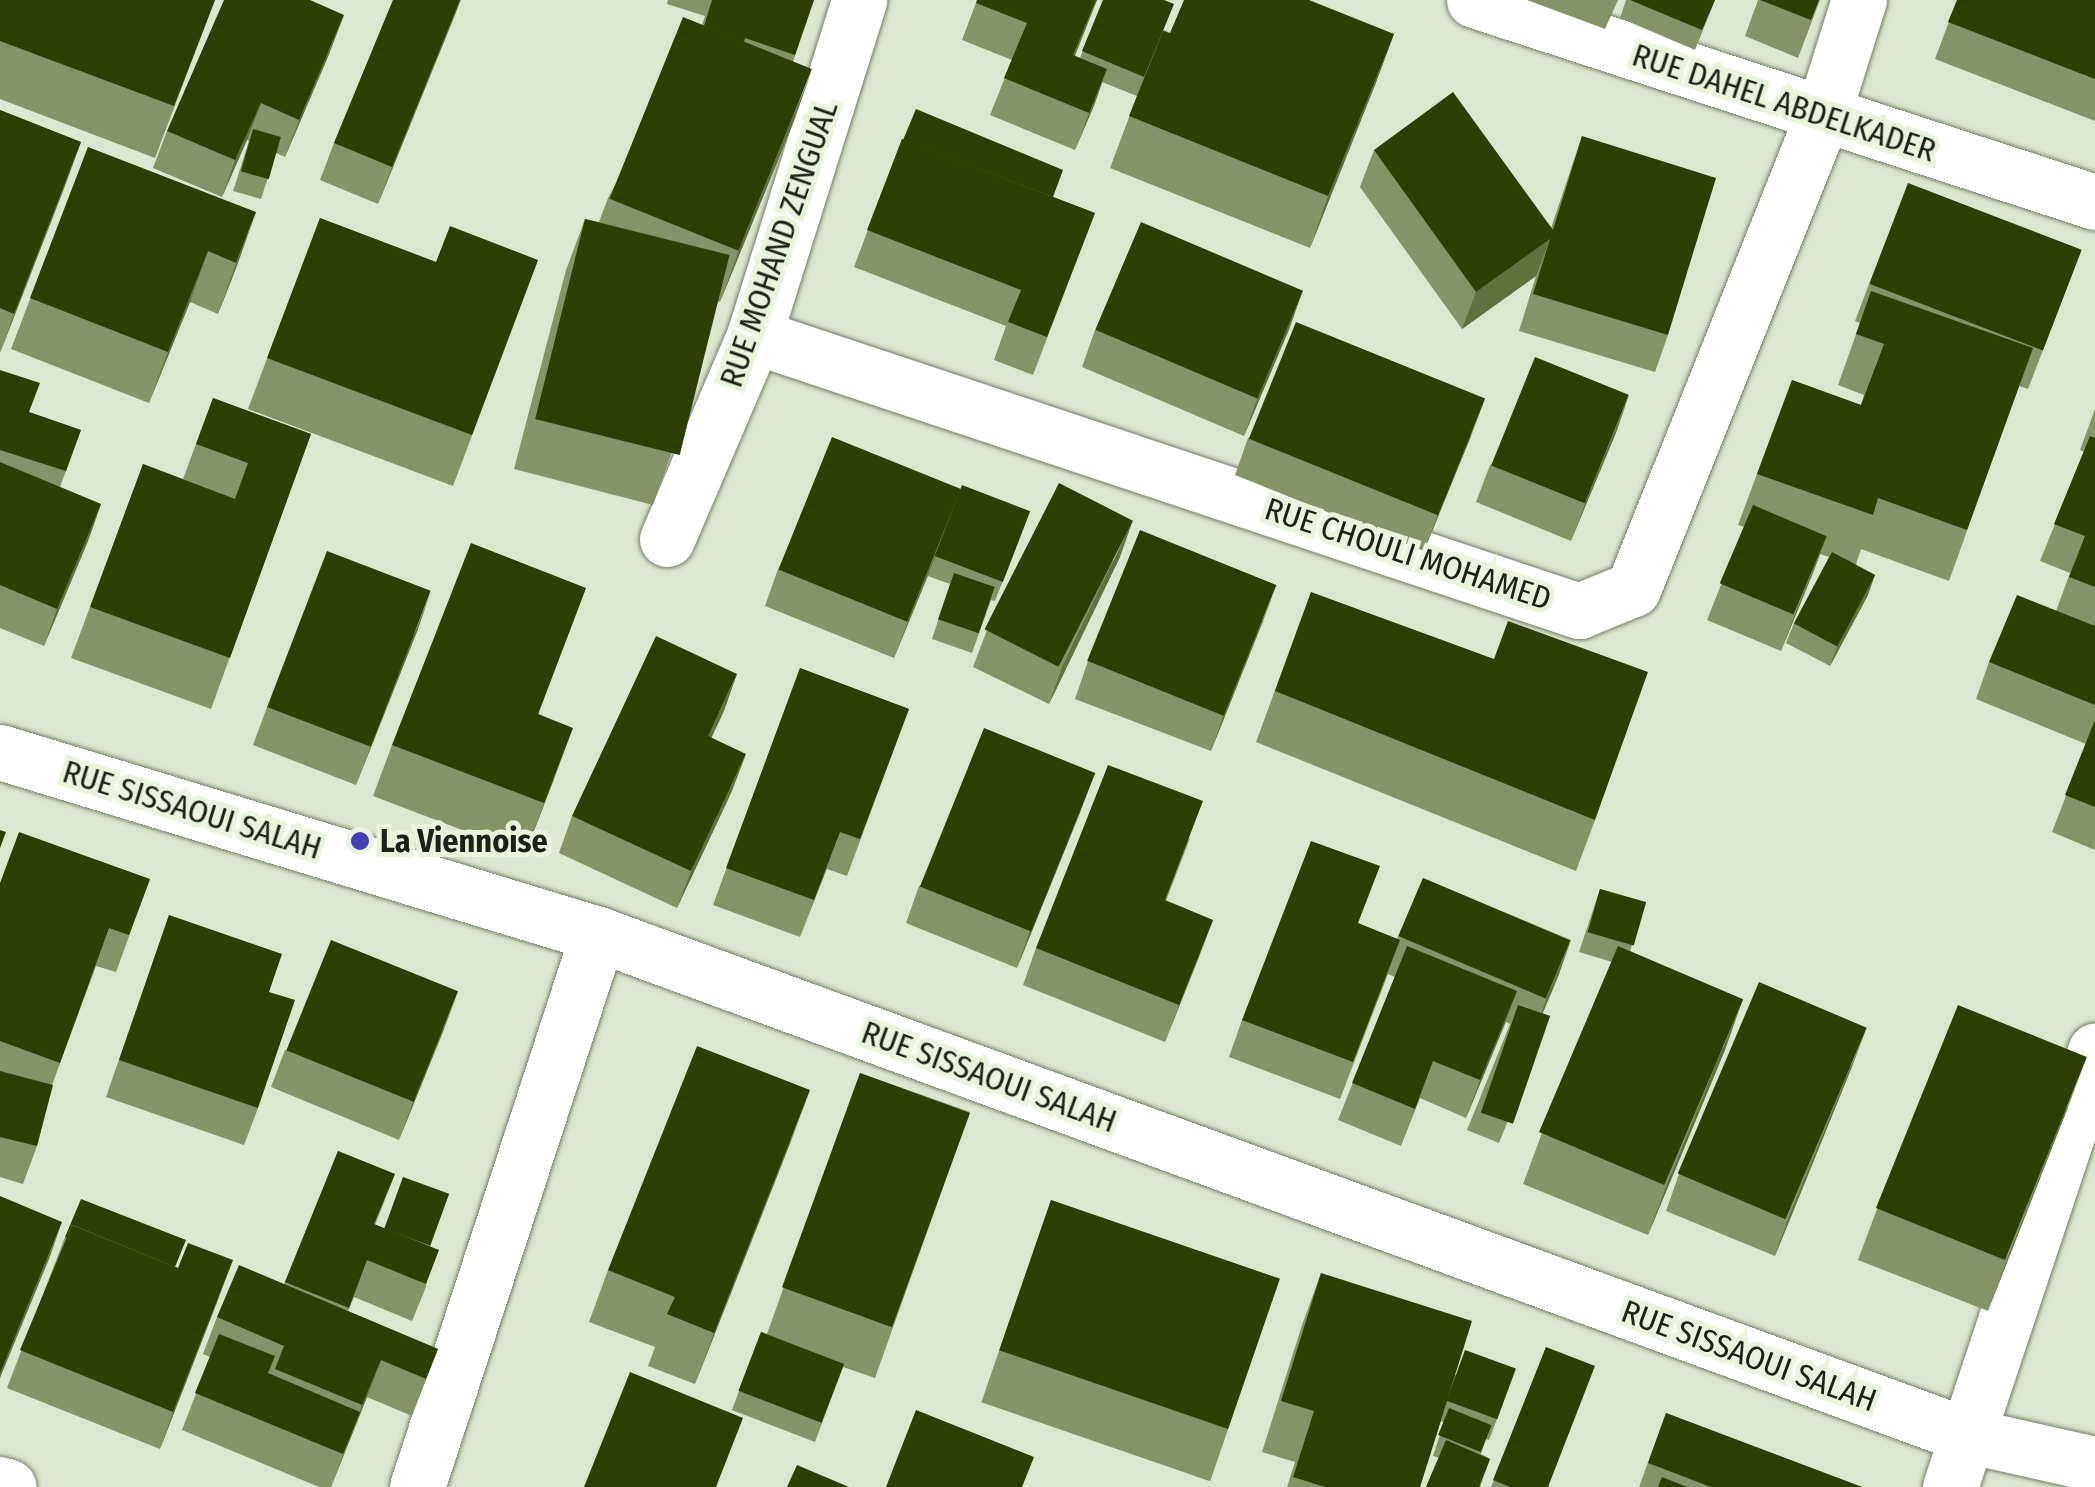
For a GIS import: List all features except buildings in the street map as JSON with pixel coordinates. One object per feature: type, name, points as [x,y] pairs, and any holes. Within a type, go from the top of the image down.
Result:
[{"type":"street","name":"RUE MOHAND ZENGUAL","points":[[667,539],[754,336],[859,0]]},
{"type":"street","name":"RUE DAHEL ABDELKADER","points":[[1474,0],[1822,117],[2095,202]]},
{"type":"street","name":"RUE CHOULI MOHAMED","points":[[754,336],[1579,611],[1632,590],[1822,117],[1859,0]]},
{"type":"street","name":"RUE SISSAOUI SALAH","points":[[0,752],[598,934],[1966,1435],[2095,1464]]},
{"type":"street","points":[[417,1487],[598,934]]},
{"type":"street","points":[[1950,1487],[2095,1050]]},
{"type":"street","points":[[0,1484],[9,1487]]},
{"type":"place","name":"La Viennoise","points":[[360,841]]}]
